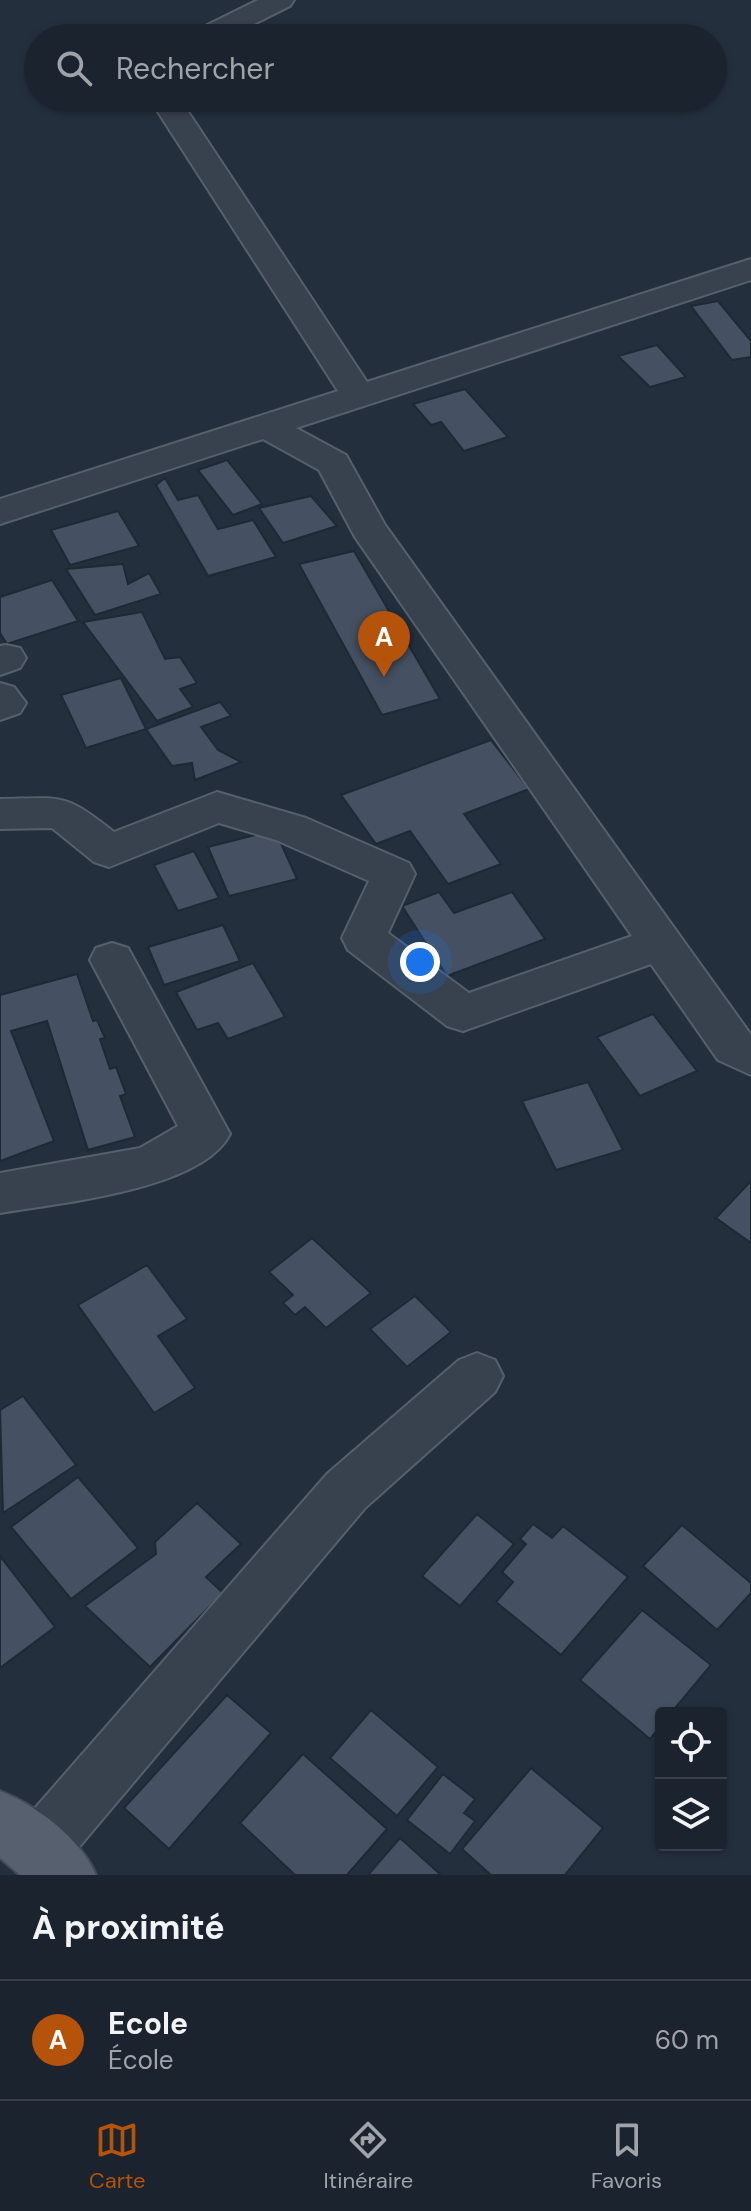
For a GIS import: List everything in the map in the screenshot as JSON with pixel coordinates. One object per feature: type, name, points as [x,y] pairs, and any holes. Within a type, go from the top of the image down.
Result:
[{"type":"street","points":[[231,24],[280,0]]},
{"type":"street","points":[[173,112],[359,396]]},
{"type":"street","points":[[0,512],[751,269]]},
{"type":"street","points":[[266,426],[333,463],[368,529],[734,1047],[751,1057]]},
{"type":"street","points":[[0,697],[6,703],[0,706]]},
{"type":"street","points":[[0,814],[61,813],[109,851],[217,807],[291,829],[394,874],[364,938],[463,1013],[661,943]]},
{"type":"street","points":[[0,1193],[149,1166],[206,1134],[112,960]]},
{"type":"street","points":[[34,1848],[346,1491],[477,1376]]},
{"type":"building","points":[[718,301],[751,341],[751,357],[732,360],[691,306]]},
{"type":"building","points":[[657,345],[686,377],[650,387],[618,356]]},
{"type":"building","points":[[465,389],[508,437],[464,451],[441,422],[431,425],[413,404]]},
{"type":"building","points":[[227,460],[262,504],[233,515],[198,470]]},
{"type":"building","points":[[165,478],[178,500],[198,495],[218,529],[253,520],[276,557],[208,576],[156,485]]},
{"type":"building","points":[[311,496],[337,526],[283,543],[259,508]]},
{"type":"building","points":[[118,511],[139,546],[70,565],[51,530]]},
{"type":"building","points":[[354,551],[440,699],[382,715],[299,564]]},
{"type":"building","points":[[123,564],[128,584],[149,573],[161,594],[95,615],[66,569]]},
{"type":"building","points":[[52,580],[78,621],[7,644],[0,633],[0,597]]},
{"type":"building","points":[[142,612],[165,659],[180,657],[197,683],[180,689],[193,707],[157,721],[83,622]]},
{"type":"building","points":[[121,678],[146,729],[86,748],[61,695]]},
{"type":"building","points":[[220,702],[231,716],[201,727],[218,750],[241,762],[195,780],[192,763],[172,766],[146,729]]},
{"type":"building","points":[[491,740],[529,789],[464,814],[501,864],[448,884],[410,831],[376,844],[341,795]]},
{"type":"building","points":[[275,830],[297,879],[229,896],[208,847]]},
{"type":"building","points":[[194,851],[219,898],[178,911],[154,865]]},
{"type":"building","points":[[439,892],[454,913],[512,892],[545,939],[447,976],[402,906]]},
{"type":"building","points":[[223,925],[240,961],[164,985],[148,947]]},
{"type":"building","points":[[253,963],[285,1017],[228,1039],[218,1023],[197,1030],[176,992]]},
{"type":"building","points":[[77,974],[93,1021],[97,1020],[105,1038],[100,1039],[110,1069],[116,1067],[126,1094],[120,1096],[135,1137],[88,1150],[47,1021],[11,1031],[54,1141],[0,1161],[0,995]]},
{"type":"building","points":[[653,1014],[697,1071],[640,1096],[597,1037]]},
{"type":"building","points":[[588,1082],[623,1150],[556,1170],[522,1101]]},
{"type":"building","points":[[751,1181],[751,1243],[716,1218]]},
{"type":"building","points":[[312,1238],[371,1293],[326,1328],[305,1307],[295,1315],[283,1303],[293,1295],[269,1272]]},
{"type":"building","points":[[147,1265],[187,1319],[158,1336],[195,1388],[154,1413],[78,1305]]},
{"type":"building","points":[[415,1296],[451,1332],[407,1367],[370,1329]]},
{"type":"building","points":[[23,1396],[76,1465],[3,1513],[0,1410]]},
{"type":"building","points":[[78,1477],[138,1548],[71,1599],[11,1527]]},
{"type":"building","points":[[197,1503],[241,1544],[206,1577],[223,1593],[150,1667],[85,1606],[156,1554],[155,1542]]},
{"type":"building","points":[[477,1514],[514,1544],[460,1606],[422,1576]]},
{"type":"building","points":[[533,1524],[552,1538],[563,1526],[628,1577],[561,1655],[496,1602],[513,1582],[502,1572],[526,1544],[520,1539]]},
{"type":"building","points":[[682,1525],[751,1583],[751,1593],[717,1630],[643,1566]]},
{"type":"building","points":[[0,1556],[55,1627],[0,1668]]},
{"type":"building","points":[[642,1610],[711,1665],[676,1707],[655,1707],[655,1733],[650,1739],[580,1680]]},
{"type":"building","points":[[227,1695],[271,1733],[169,1849],[124,1808]]},
{"type":"building","points":[[371,1710],[438,1767],[397,1816],[330,1758]]},
{"type":"building","points":[[303,1754],[387,1829],[347,1875],[295,1875],[240,1823]]},
{"type":"building","points":[[531,1768],[603,1828],[565,1875],[491,1875],[462,1849]]},
{"type":"building","points":[[443,1774],[475,1799],[464,1813],[475,1821],[450,1854],[407,1820]]},
{"type":"building","points":[[400,1838],[441,1875],[368,1875]]},
{"type":"place","name":"Ecole","points":[[384,677]]}]
